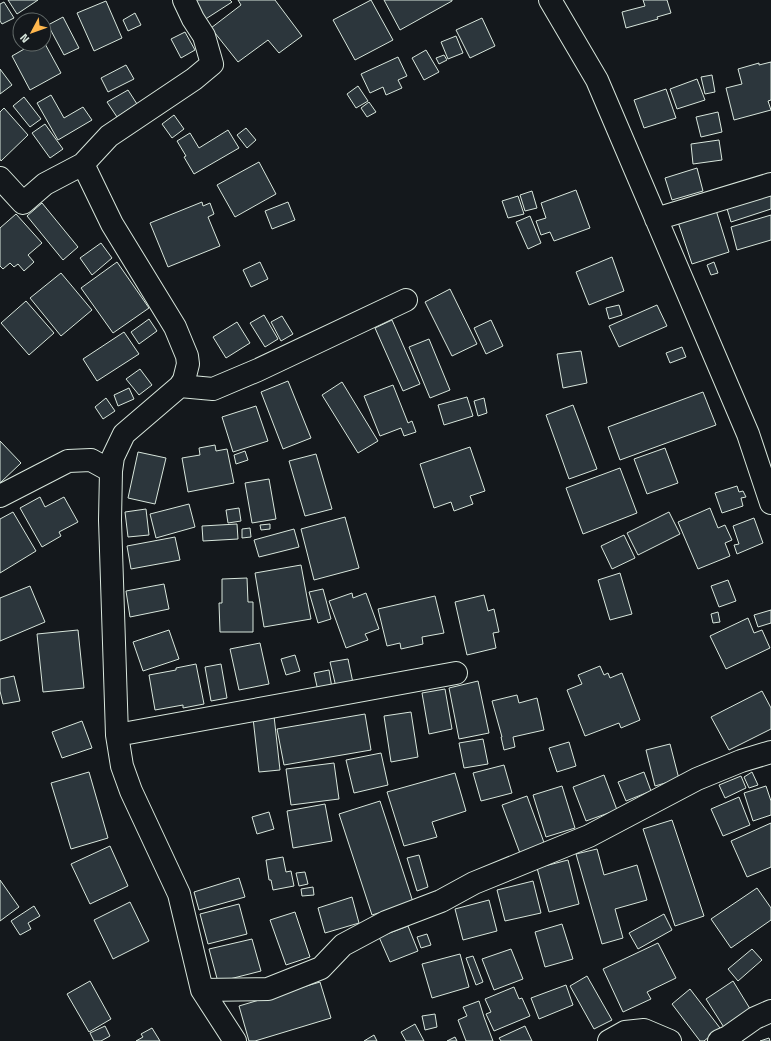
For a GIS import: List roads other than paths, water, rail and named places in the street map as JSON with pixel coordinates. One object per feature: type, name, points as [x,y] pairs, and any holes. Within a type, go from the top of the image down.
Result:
[{"type":"street","points":[[0,178],[23,203],[45,184],[83,164],[109,136],[194,79],[212,64],[204,36],[193,20],[184,0]]},
{"type":"street","points":[[550,0],[597,80],[748,434],[771,503]]},
{"type":"street","points":[[83,164],[112,224],[175,327],[187,356],[188,364],[184,380],[180,386],[124,434],[113,457],[111,471],[110,520],[117,735],[122,766],[131,791],[179,894],[202,990],[235,1041]]},
{"type":"street","points":[[656,218],[771,184]]},
{"type":"street","points":[[180,386],[213,389],[258,370],[406,300]]},
{"type":"street","points":[[0,496],[68,462],[92,460],[111,471]]},
{"type":"street","points":[[117,735],[456,673]]},
{"type":"street","points":[[202,990],[268,989],[321,968],[343,945],[386,922],[441,901],[474,883],[589,836],[697,779],[741,761],[771,752]]},
{"type":"street","points":[[719,1041],[728,1037],[755,1018],[771,1011]]},
{"type":"street","points":[[609,1041],[625,1032],[644,1030],[670,1041]]}]
